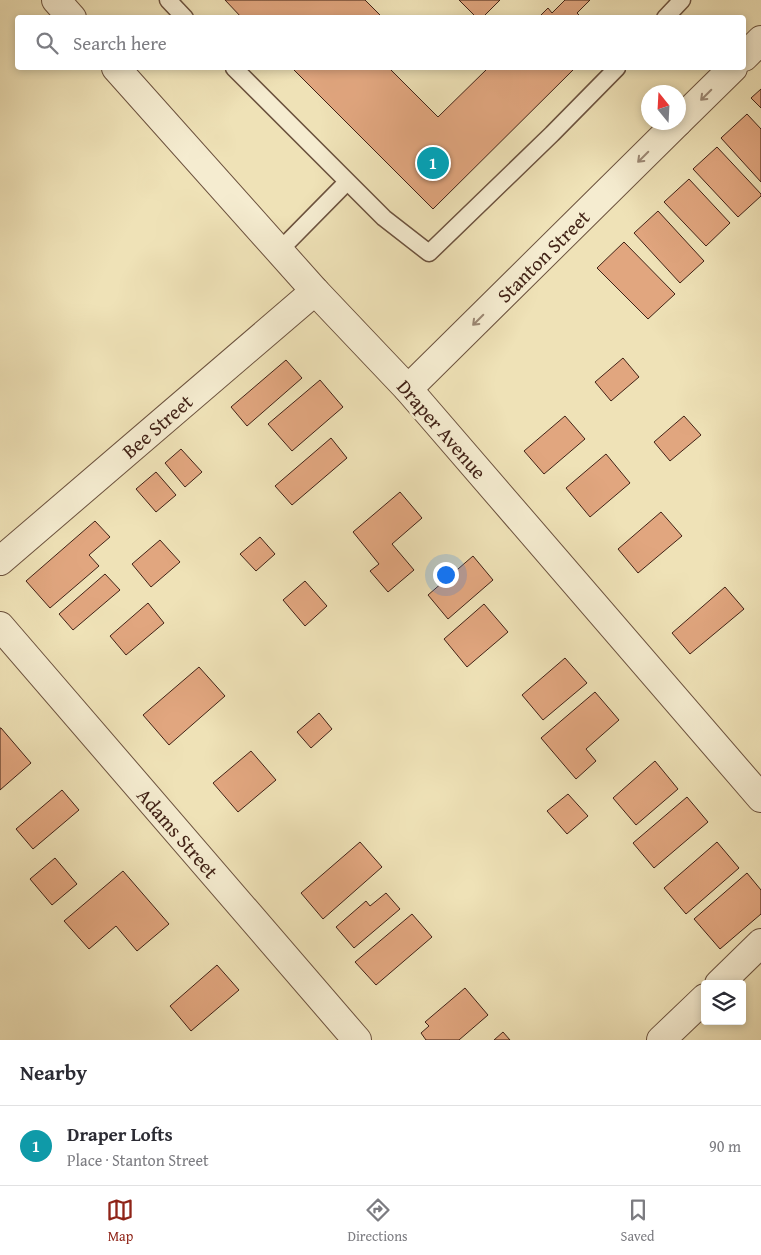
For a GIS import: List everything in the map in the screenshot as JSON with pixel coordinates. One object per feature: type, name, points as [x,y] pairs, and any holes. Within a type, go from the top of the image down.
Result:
[{"type":"street","points":[[746,55],[761,40]]},
{"type":"street","name":"Draper Avenue","points":[[118,70],[315,290],[408,389],[761,798]]},
{"type":"street","name":"Stanton Street","points":[[686,114],[731,70]]},
{"type":"street","name":"Stanton Street","points":[[408,389],[670,130]]},
{"type":"street","name":"Bee Street","points":[[0,561],[315,290]]},
{"type":"street","name":"Adams Street","points":[[0,626],[357,1040]]},
{"type":"street","points":[[723,980],[761,943]]},
{"type":"street","points":[[661,1040],[701,1002]]},
{"type":"lane","points":[[168,0],[182,15]]},
{"type":"lane","points":[[668,15],[682,0]]},
{"type":"lane","points":[[236,70],[384,218],[429,253],[615,70]]},
{"type":"lane","points":[[279,250],[348,182]]},
{"type":"building","points":[[225,0],[365,0],[380,15],[239,15]]},
{"type":"building","points":[[459,0],[500,0],[485,15],[474,15]]},
{"type":"building","points":[[565,0],[590,0],[577,13],[579,15],[541,15],[548,8],[552,13]]},
{"type":"building","points":[[294,70],[391,70],[438,117],[486,70],[573,70],[433,209]]},
{"type":"building","points":[[761,89],[761,108],[751,98]]},
{"type":"building","points":[[747,114],[761,129],[761,182],[721,138]]},
{"type":"building","points":[[717,147],[761,194],[738,217],[693,169]]},
{"type":"building","points":[[689,179],[730,223],[706,246],[664,202]]},
{"type":"building","points":[[658,211],[704,261],[680,283],[634,233]]},
{"type":"building","points":[[624,242],[675,294],[648,319],[597,268]]},
{"type":"building","points":[[623,358],[639,377],[611,401],[595,382]]},
{"type":"building","points":[[286,360],[302,378],[247,426],[231,407]]},
{"type":"building","points":[[320,380],[343,407],[292,451],[268,424]]},
{"type":"building","points":[[565,416],[585,439],[544,474],[524,451]]},
{"type":"building","points":[[684,416],[701,435],[670,461],[654,442]]},
{"type":"building","points":[[331,438],[347,458],[292,505],[275,486]]},
{"type":"building","points":[[181,449],[202,472],[185,487],[165,463]]},
{"type":"building","points":[[606,454],[630,483],[590,517],[566,488]]},
{"type":"building","points":[[156,472],[176,495],[156,512],[136,489]]},
{"type":"building","points":[[400,492],[422,518],[392,544],[414,570],[388,592],[370,571],[379,564],[353,532]]},
{"type":"building","points":[[661,512],[682,536],[638,573],[618,549]]},
{"type":"building","points":[[95,521],[110,537],[89,555],[99,566],[50,608],[26,581]]},
{"type":"building","points":[[260,537],[275,554],[256,571],[240,554]]},
{"type":"building","points":[[160,540],[180,562],[151,587],[132,564]]},
{"type":"building","points":[[473,556],[493,580],[448,619],[428,595]]},
{"type":"building","points":[[105,574],[120,590],[73,630],[59,614]]},
{"type":"building","points":[[305,581],[327,606],[305,626],[283,600]]},
{"type":"building","points":[[725,587],[744,609],[690,654],[672,633]]},
{"type":"building","points":[[148,603],[164,623],[126,655],[110,636]]},
{"type":"building","points":[[484,604],[508,632],[467,667],[444,639]]},
{"type":"building","points":[[565,658],[587,683],[543,720],[522,695]]},
{"type":"building","points":[[199,667],[225,696],[169,745],[143,715]]},
{"type":"building","points":[[595,692],[619,720],[586,749],[596,761],[576,779],[541,738]]},
{"type":"building","points":[[319,713],[332,729],[311,748],[297,732]]},
{"type":"building","points":[[0,728],[31,763],[0,790]]},
{"type":"building","points":[[251,751],[276,780],[238,812],[213,783]]},
{"type":"building","points":[[655,761],[678,789],[636,825],[613,798]]},
{"type":"building","points":[[62,790],[79,810],[33,849],[16,829]]},
{"type":"building","points":[[568,794],[588,816],[567,834],[547,811]]},
{"type":"building","points":[[687,797],[708,822],[654,868],[633,843]]},
{"type":"building","points":[[360,842],[382,867],[323,919],[301,893]]},
{"type":"building","points":[[717,842],[739,868],[686,914],[664,888]]},
{"type":"building","points":[[55,858],[77,884],[52,905],[30,879]]},
{"type":"building","points":[[123,871],[169,924],[137,951],[116,926],[89,949],[64,921]]},
{"type":"building","points":[[747,873],[761,890],[761,914],[720,949],[694,919]]},
{"type":"building","points":[[386,893],[400,909],[354,948],[336,927],[366,901],[370,906]]},
{"type":"building","points":[[412,914],[432,937],[376,985],[355,962]]},
{"type":"building","points":[[217,965],[239,990],[191,1031],[170,1006]]},
{"type":"building","points":[[465,988],[488,1015],[459,1040],[426,1040],[421,1033],[429,1026],[425,1022]]},
{"type":"building","points":[[503,1032],[510,1040],[494,1040]]},
{"type":"place","name":"Draper Lofts","points":[[433,163]]}]
